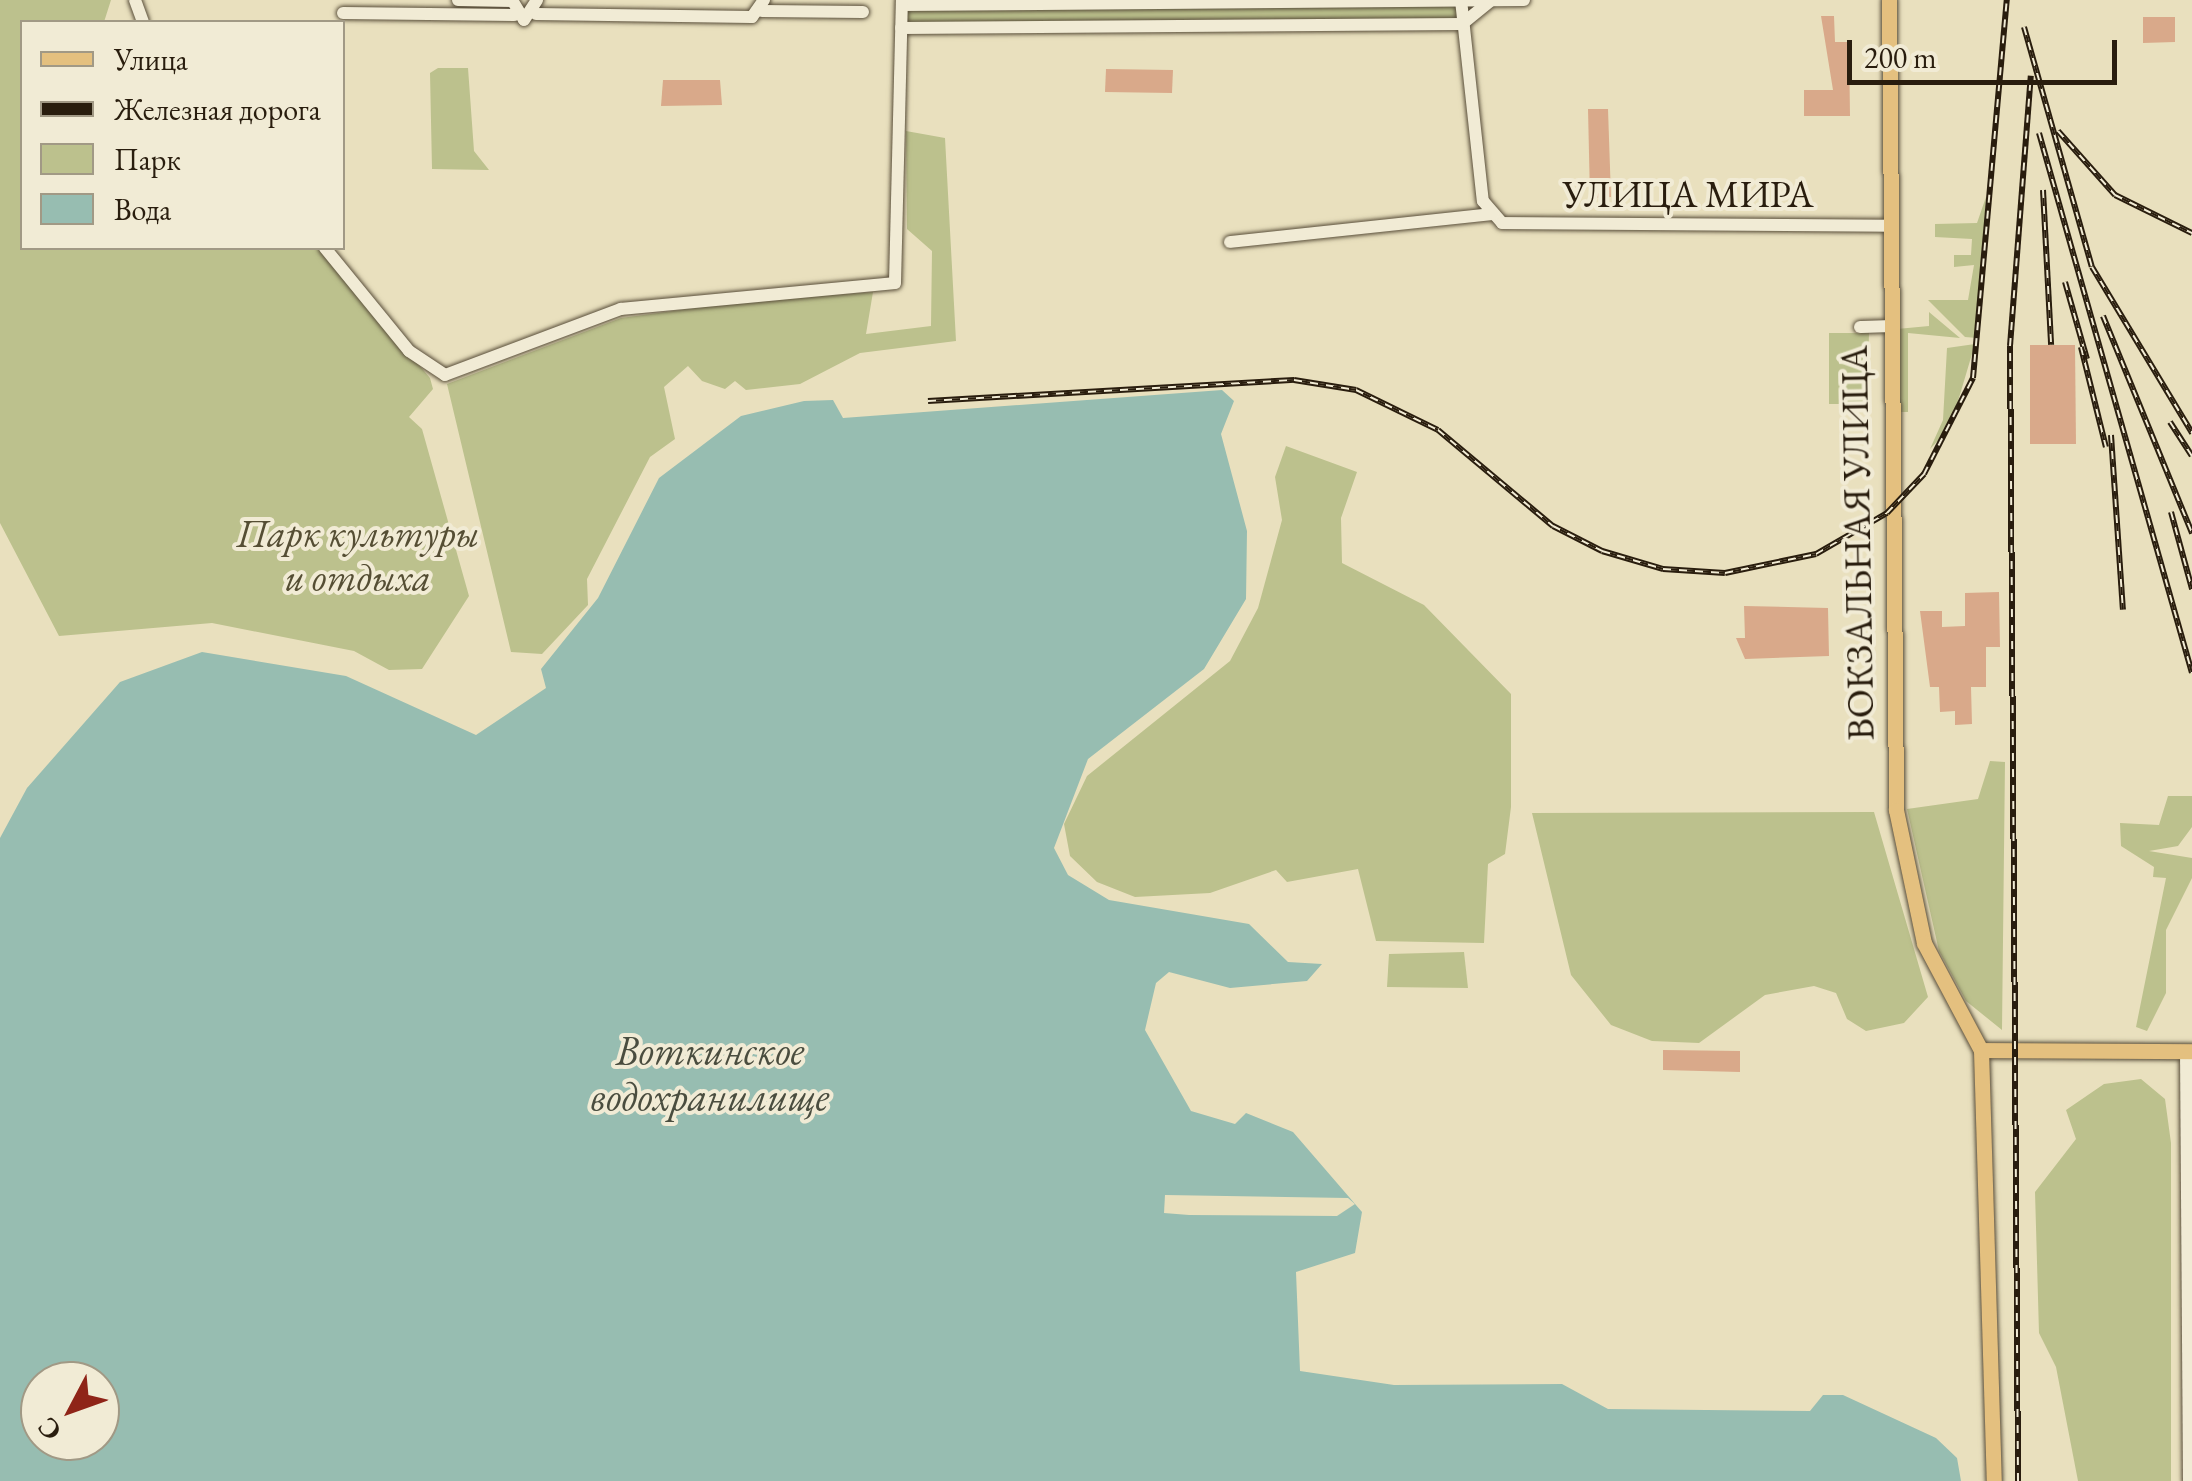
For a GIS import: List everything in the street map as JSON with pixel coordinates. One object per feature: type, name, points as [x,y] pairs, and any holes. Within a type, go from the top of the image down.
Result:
[{"type":"main road","name":"ВОКЗАЛЬНАЯ УЛИЦА","points":[[1880,0],[1887,18]]},
{"type":"main road","name":"ВОКЗАЛЬНАЯ УЛИЦА","points":[[1889,0],[1886,326],[1904,873],[1924,943],[1981,1050]]},
{"type":"main road","points":[[1994,1481],[1981,1050],[2189,1050]]},
{"type":"street","points":[[458,0],[537,7],[764,6],[863,12]]},
{"type":"street","points":[[327,250],[436,372],[621,309],[895,284],[902,2],[1524,0]]},
{"type":"street","points":[[1461,1],[1484,201],[1494,214]]},
{"type":"street","points":[[902,28],[1462,24],[1490,1]]},
{"type":"street","points":[[343,13],[512,5]]},
{"type":"street","name":"УЛИЦА МИРА","points":[[1230,242],[1494,214],[1502,223],[1886,226]]},
{"type":"street","points":[[1860,327],[1886,326]]},
{"type":"street","points":[[2189,1050],[2189,1481]]},
{"type":"green space","name":"Парк культуры и отдыха","points":[[0,0],[111,0],[105,20],[20,20],[20,250],[322,250],[430,378],[433,389],[409,417],[422,429],[469,596],[422,669],[389,670],[354,651],[212,623],[59,636],[0,523]]},
{"type":"green space","points":[[1461,1],[1462,24],[901,28],[902,5]]},
{"type":"green space","points":[[438,68],[468,68],[474,151],[489,170],[432,169],[430,73]]},
{"type":"green space","points":[[906,131],[945,138],[956,341],[860,353],[800,384],[746,390],[735,381],[725,389],[702,381],[688,366],[664,387],[675,439],[650,457],[587,579],[588,605],[542,654],[511,652],[447,384],[621,318],[740,302],[873,292],[866,334],[931,326],[932,251],[907,229]]},
{"type":"green space","points":[[1986,197],[1977,338],[1965,337],[1928,300],[1968,300],[1974,265],[1954,267],[1954,255],[1971,255],[1972,239],[1935,237],[1935,224],[1977,223]]},
{"type":"green space","points":[[1929,312],[1960,338],[1908,333],[1908,412],[1898,412],[1897,329],[1929,326]]},
{"type":"green space","points":[[1829,333],[1869,333],[1867,404],[1829,404]]},
{"type":"green space","points":[[1975,344],[1950,428],[1930,449],[1943,420],[1947,348]]},
{"type":"green space","points":[[1286,446],[1357,472],[1341,518],[1342,563],[1424,605],[1511,694],[1511,807],[1505,854],[1488,864],[1484,943],[1376,941],[1358,869],[1287,882],[1276,870],[1210,893],[1135,897],[1097,882],[1070,856],[1064,824],[1087,776],[1230,661],[1258,608],[1282,520],[1275,477]]},
{"type":"green space","points":[[1990,761],[2005,762],[2002,1030],[1966,1001],[1939,951],[1907,809],[1978,799]]},
{"type":"green space","points":[[2168,796],[2192,796],[2192,827],[2178,846],[2149,851],[2192,858],[2192,878],[2166,930],[2166,993],[2147,1031],[2136,1027],[2166,878],[2153,877],[2154,867],[2121,846],[2120,823],[2159,825]]},
{"type":"green space","points":[[1874,812],[1928,997],[1904,1023],[1866,1031],[1847,1019],[1836,993],[1814,986],[1765,995],[1699,1043],[1652,1041],[1611,1025],[1571,975],[1532,813]]},
{"type":"green space","points":[[1464,952],[1468,988],[1387,987],[1389,954]]},
{"type":"green space","points":[[2141,1079],[2165,1099],[2171,1143],[2171,1481],[2078,1481],[2056,1367],[2039,1333],[2035,1192],[2076,1139],[2066,1110],[2104,1084]]},
{"type":"water","name":"Воткинское водохранилище","points":[[1222,390],[1234,401],[1221,434],[1247,531],[1246,599],[1204,669],[1088,759],[1054,848],[1068,875],[1109,900],[1249,924],[1288,962],[1322,964],[1307,981],[1230,988],[1169,972],[1156,983],[1145,1030],[1191,1111],[1235,1124],[1246,1113],[1293,1132],[1362,1212],[1355,1253],[1296,1272],[1300,1371],[1394,1385],[1562,1384],[1608,1409],[1810,1411],[1823,1395],[1843,1395],[1936,1438],[1957,1458],[1961,1481],[0,1481],[0,838],[27,788],[120,682],[202,652],[346,676],[476,735],[546,688],[541,669],[598,598],[659,478],[741,416],[804,401],[833,400],[843,418]]},
{"type":"pier","points":[[1165,1195],[1348,1198],[1355,1204],[1337,1216],[1189,1215],[1164,1213]]},
{"type":"building","points":[[1821,16],[1834,16],[1835,42],[1849,42],[1850,116],[1804,116],[1804,90],[1833,90]]},
{"type":"building","points":[[2143,17],[2175,17],[2175,42],[2143,43]]},
{"type":"building","points":[[1106,69],[1173,70],[1172,93],[1105,92]]},
{"type":"building","points":[[663,80],[720,80],[722,105],[661,106]]},
{"type":"building","points":[[1588,109],[1608,109],[1611,197],[1590,198]]},
{"type":"building","points":[[2030,345],[2075,345],[2076,444],[2030,444]]},
{"type":"building","points":[[1999,592],[2000,647],[1986,647],[1986,687],[1971,687],[1972,724],[1955,725],[1955,711],[1940,712],[1939,687],[1930,687],[1920,611],[1942,611],[1942,627],[1965,626],[1965,593]]},
{"type":"building","points":[[1744,606],[1828,608],[1829,656],[1745,659],[1736,638],[1745,638]]},
{"type":"building","points":[[1663,1050],[1740,1051],[1740,1072],[1663,1070]]},
{"type":"railway","points":[[928,401],[1294,380],[1356,390],[1438,430],[1553,526],[1602,551],[1663,569],[1725,573],[1816,554],[1887,513],[1924,474],[1973,378],[2007,0]]},
{"type":"railway","points":[[2024,27],[2092,267],[2192,433]]},
{"type":"railway","points":[[2018,1481],[2010,346],[2031,76]]},
{"type":"railway","points":[[2058,131],[2115,195],[2192,233]]},
{"type":"railway","points":[[2039,133],[2192,673]]},
{"type":"railway","points":[[2043,190],[2051,345]]},
{"type":"railway","points":[[2065,282],[2087,359]]},
{"type":"railway","points":[[2103,316],[2192,533]]},
{"type":"railway","points":[[2081,347],[2106,447]]},
{"type":"railway","points":[[2170,422],[2192,456]]},
{"type":"railway","points":[[2111,435],[2123,610]]},
{"type":"railway","points":[[2171,512],[2192,589]]}]
